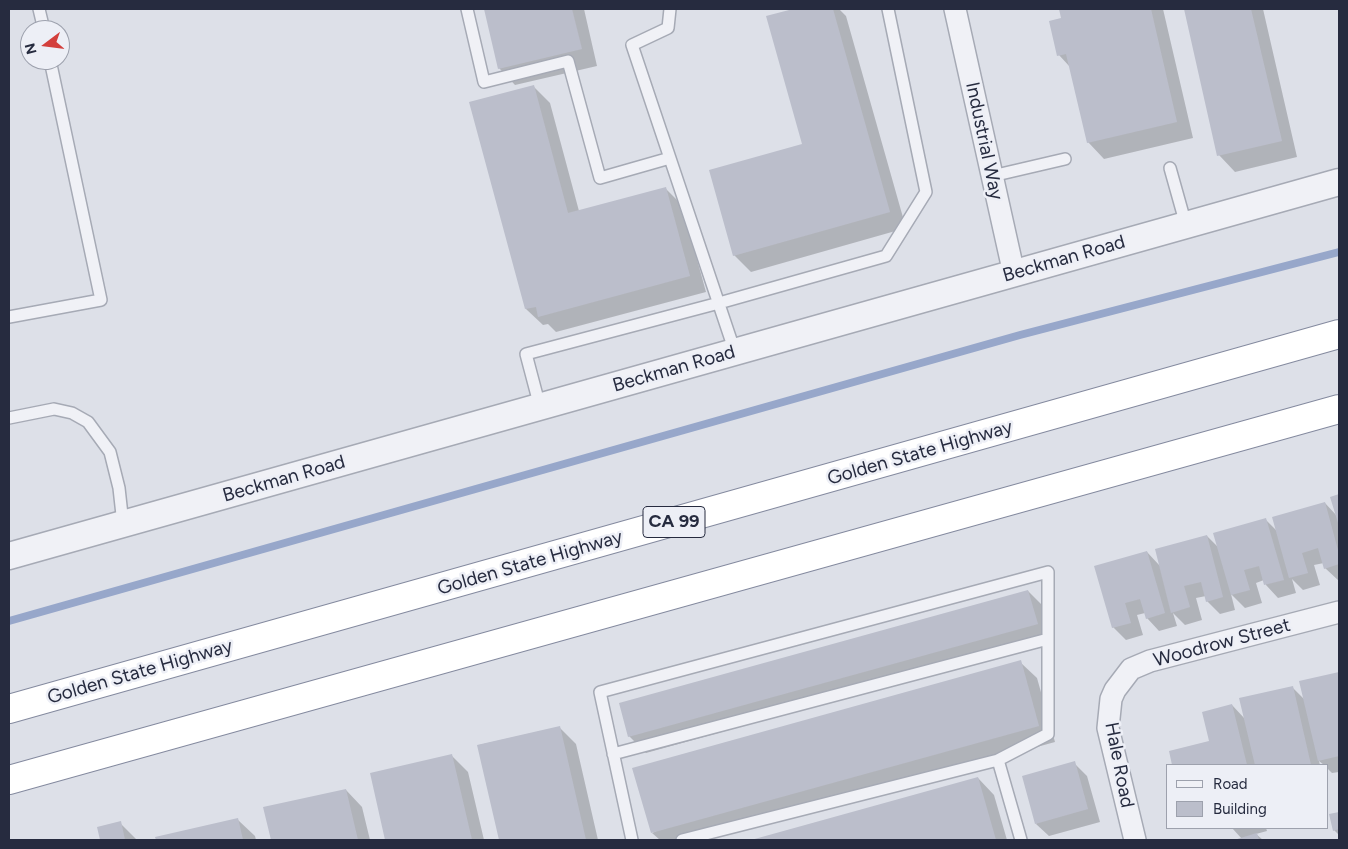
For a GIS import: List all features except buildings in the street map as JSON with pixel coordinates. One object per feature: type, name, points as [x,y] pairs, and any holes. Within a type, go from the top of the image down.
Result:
[{"type":"highway","name":"Golden State Highway","points":[[9,709],[1339,334]]},
{"type":"highway","points":[[9,780],[1339,409]]},
{"type":"street","name":"Industrial Way","points":[[955,9],[1014,274]]},
{"type":"street","name":"Beckman Road","points":[[9,556],[1339,182]]},
{"type":"street","name":"Woodrow Street","points":[[1115,690],[1131,669],[1150,661],[1339,612]]},
{"type":"street","name":"Hale Road","points":[[1115,690],[1111,699],[1108,728],[1135,840]]},
{"type":"lane","points":[[467,9],[484,82],[568,61],[600,178],[670,158]]},
{"type":"lane","points":[[670,9],[668,28],[632,45],[735,352]]},
{"type":"lane","points":[[540,407],[526,354],[886,256],[926,192],[888,9]]},
{"type":"lane","points":[[9,316],[101,300],[52,70]]},
{"type":"lane","points":[[992,176],[1065,159]]},
{"type":"lane","points":[[1170,168],[1186,225]]},
{"type":"lane","points":[[9,418],[54,408],[72,413],[88,422],[110,452],[123,524]]},
{"type":"lane","points":[[632,840],[600,692],[1048,572],[1048,734],[998,760],[682,840]]},
{"type":"lane","points":[[613,754],[1048,639]]},
{"type":"lane","points":[[998,760],[1021,840]]},
{"type":"waterway","points":[[9,621],[1020,335],[1339,252]]}]
